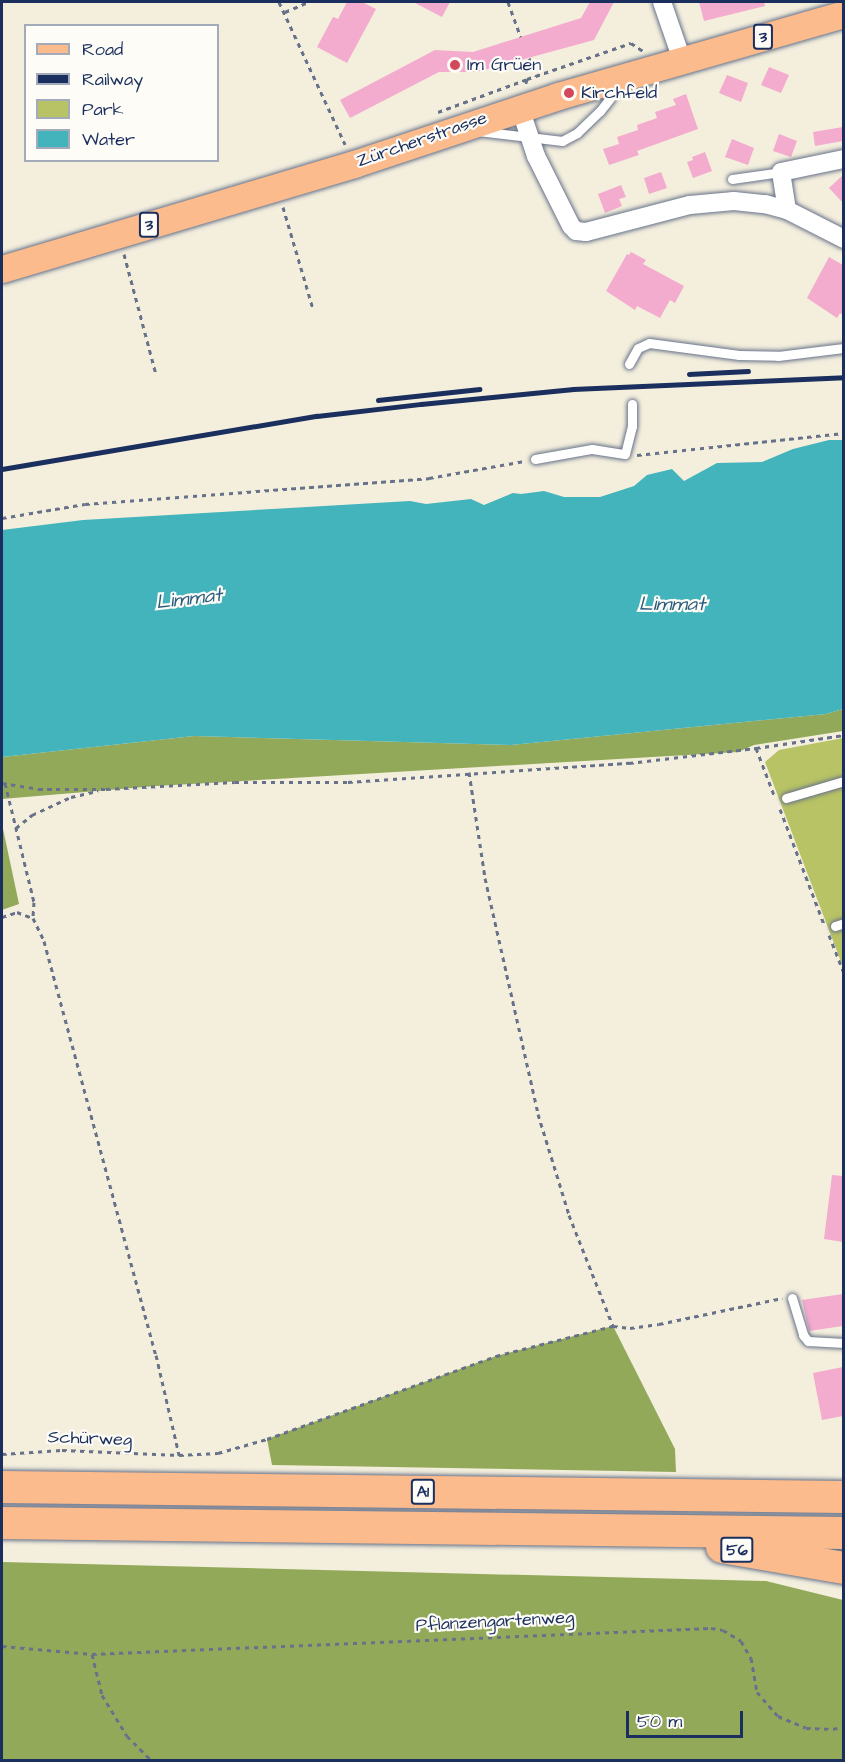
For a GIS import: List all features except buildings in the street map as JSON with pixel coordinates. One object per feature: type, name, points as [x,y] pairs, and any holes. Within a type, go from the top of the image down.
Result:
[{"type":"highway","name":"A1","points":[[2,1487],[843,1497]]},
{"type":"highway","name":"A1","points":[[2,1523],[843,1533]]},
{"type":"highway","name":"56","points":[[630,1530],[843,1568]]},
{"type":"main road","name":"Zürcherstrasse","points":[[2,269],[277,188],[520,108],[843,14]]},
{"type":"street","points":[[662,2],[682,60]]},
{"type":"street","points":[[520,108],[536,156],[571,226],[576,231],[586,232],[690,205],[734,201],[765,204],[786,210],[843,240]]},
{"type":"street","points":[[786,210],[781,172],[843,159]]},
{"type":"lane","points":[[458,128],[558,142],[572,137],[605,105],[617,79]]},
{"type":"lane","points":[[732,180],[781,172]]},
{"type":"lane","points":[[630,364],[632,355],[638,348],[649,343],[739,355],[777,356],[843,348]]},
{"type":"lane","points":[[535,459],[592,449],[625,454],[632,426],[632,404]]},
{"type":"lane","points":[[786,798],[843,781]]},
{"type":"lane","points":[[792,1298],[803,1335],[808,1341],[843,1343]]},
{"type":"path","points":[[279,2],[346,146]]},
{"type":"path","points":[[284,12],[308,2]]},
{"type":"path","points":[[508,2],[521,37]]},
{"type":"path","points":[[527,79],[631,43]]},
{"type":"path","points":[[529,58],[536,76]]},
{"type":"path","points":[[277,188],[313,309]]},
{"type":"path","points":[[117,235],[156,374]]},
{"type":"path","points":[[625,454],[634,456],[843,433]]},
{"type":"path","points":[[2,518],[85,504],[429,478],[535,459]]},
{"type":"path","points":[[179,1455],[156,1355],[44,941],[33,918],[34,902],[3,783],[38,789],[106,789],[235,782],[348,782],[469,772],[629,763],[843,735]]},
{"type":"path","points":[[756,748],[843,973]]},
{"type":"path","points":[[469,772],[484,878],[538,1114],[569,1215],[613,1326]]},
{"type":"path","points":[[16,828],[32,815],[71,797],[106,789]]},
{"type":"path","points":[[2,917],[16,912],[33,918]]},
{"type":"path","name":"Schürweg","points":[[2,1454],[63,1450],[207,1454],[247,1446],[486,1359],[613,1326],[630,1328],[659,1324],[779,1297],[792,1298]]},
{"type":"path","name":"Pflanzengartenweg","points":[[2,1646],[92,1654],[711,1628],[723,1630],[741,1641],[751,1658],[758,1692],[778,1716],[806,1728],[833,1729],[843,1726]]},
{"type":"path","points":[[92,1654],[102,1695],[127,1736],[151,1761]]},
{"type":"green space","points":[[843,709],[843,731],[754,745],[738,752],[156,786],[2,799],[2,757],[194,736],[511,745],[826,714]]},
{"type":"green space","points":[[843,738],[843,967],[765,762],[779,750]]},
{"type":"green space","points":[[2,824],[19,904],[2,910]]},
{"type":"green space","points":[[613,1326],[675,1449],[676,1472],[272,1465],[267,1439],[496,1356]]},
{"type":"green space","points":[[2,1562],[766,1581],[843,1600],[843,1760],[2,1760]]},
{"type":"water","name":"Limmat","points":[[829,440],[843,440],[843,709],[826,714],[511,745],[194,736],[2,757],[2,530],[83,520],[410,501],[426,504],[471,499],[484,505],[513,493],[544,491],[564,497],[600,497],[634,486],[647,475],[672,469],[684,481],[717,463],[762,462],[793,449]]},
{"type":"railway","points":[[689,374],[748,371]]},
{"type":"railway","points":[[2,469],[317,416],[421,404],[573,389],[844,377]]},
{"type":"railway","points":[[378,400],[479,389]]},
{"type":"place","name":"Im Grüen","points":[[455,65]]},
{"type":"place","name":"Kirchfeld","points":[[569,93]]}]
